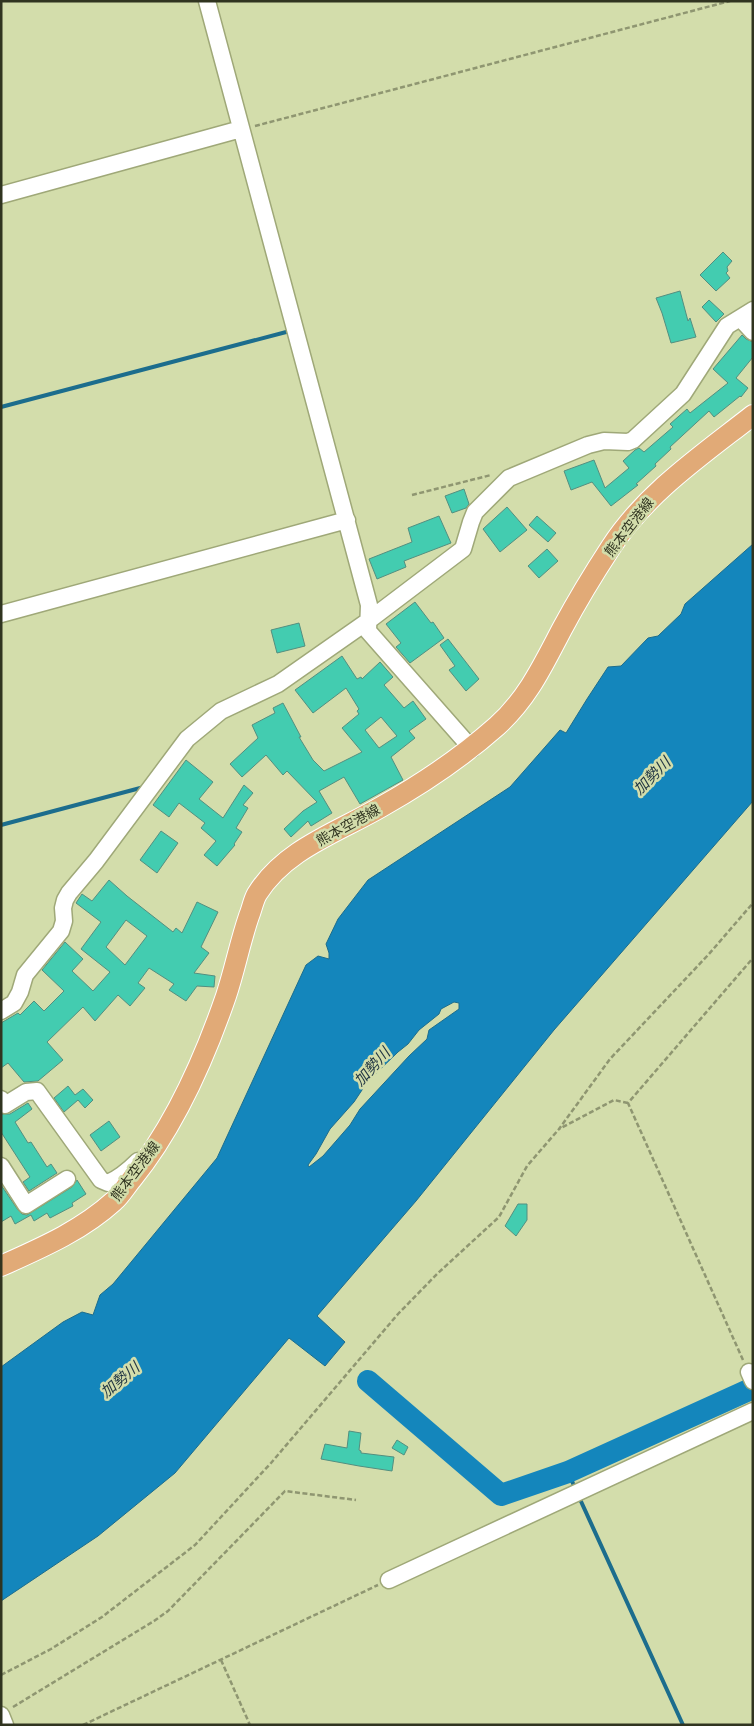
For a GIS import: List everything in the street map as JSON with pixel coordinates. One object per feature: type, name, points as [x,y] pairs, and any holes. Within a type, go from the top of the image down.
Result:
[{"type":"main road","name":"熊本空港線","points":[[1,1266],[78,1229],[116,1200],[147,1160],[177,1110],[216,1023],[231,980],[240,941],[256,896],[275,872],[295,854],[382,807],[472,749],[516,708],[536,678],[611,546],[626,526],[649,499],[702,454],[753,416]]},
{"type":"street","points":[[207,1],[369,605],[368,631],[472,749]]},
{"type":"street","points":[[1,195],[241,130]]},
{"type":"street","points":[[1,1010],[14,1004],[25,975],[61,931],[64,920],[63,908],[69,893],[96,861],[187,739],[221,711],[278,684],[368,621],[463,549],[470,522],[475,512],[509,478],[604,440],[628,442],[633,440],[683,394],[728,326],[746,314],[753,332]]},
{"type":"street","points":[[1,614],[347,520]]},
{"type":"street","points":[[3,1104],[26,1092],[37,1091],[101,1180],[108,1183],[126,1172],[139,1160],[147,1160]]},
{"type":"street","points":[[1,1166],[26,1205],[68,1179]]},
{"type":"street","points":[[389,1580],[753,1411]]},
{"type":"street","points":[[1,1715],[6,1725]]},
{"type":"path","points":[[241,130],[730,1]]},
{"type":"path","points":[[412,495],[495,474],[509,478]]},
{"type":"path","points":[[1,1675],[51,1649],[102,1617],[195,1545],[271,1463],[398,1314],[437,1274],[499,1217],[527,1166],[558,1129],[610,1059],[709,954],[753,903]]},
{"type":"path","points":[[628,1103],[753,958]]},
{"type":"path","points":[[558,1129],[614,1100],[628,1103]]},
{"type":"path","points":[[628,1103],[751,1377]]},
{"type":"path","points":[[1,1715],[154,1622],[168,1611],[285,1491],[356,1500]]},
{"type":"path","points":[[83,1725],[389,1580]]},
{"type":"path","points":[[221,1660],[250,1725]]},
{"type":"water","name":"加勢川","points":[[753,544],[753,801],[554,1030],[416,1201],[317,1316],[345,1342],[325,1366],[289,1338],[175,1473],[98,1536],[1,1601],[1,1367],[63,1322],[82,1312],[93,1315],[100,1295],[113,1284],[217,1158],[306,965],[318,956],[329,959],[326,944],[338,919],[368,880],[510,787],[560,730],[566,733],[608,667],[621,666],[648,638],[658,636],[681,614],[685,604]],"holes":[[[454,1002],[459,1003],[459,1009],[429,1030],[427,1039],[360,1109],[350,1125],[323,1156],[309,1167],[308,1165],[330,1129],[354,1102],[368,1081],[408,1044],[419,1030],[439,1014],[441,1009]]]},
{"type":"building","points":[[723,252],[732,261],[727,267],[728,271],[726,273],[730,278],[716,291],[700,275]]},
{"type":"building","points":[[680,291],[688,321],[690,318],[696,337],[671,343],[656,298]]},
{"type":"building","points":[[709,300],[724,314],[716,322],[702,307]]},
{"type":"building","points":[[742,335],[753,342],[753,357],[736,378],[748,388],[741,397],[714,417],[709,411],[670,447],[671,449],[655,464],[656,466],[636,484],[638,485],[611,506],[592,482],[571,490],[564,471],[594,460],[605,488],[629,468],[623,461],[635,450],[639,448],[644,452],[673,427],[670,424],[687,409],[690,413],[728,383],[713,369]]},
{"type":"building","points":[[464,489],[469,504],[466,508],[452,513],[445,496]]},
{"type":"building","points":[[507,507],[527,530],[500,552],[483,529]]},
{"type":"building","points":[[439,516],[451,543],[404,561],[406,567],[377,579],[369,559],[412,542],[408,528]]},
{"type":"building","points":[[537,516],[556,533],[548,542],[529,525]]},
{"type":"building","points":[[547,549],[558,561],[539,578],[528,566]]},
{"type":"building","points":[[415,602],[444,638],[410,663],[396,647],[401,643],[386,624]]},
{"type":"building","points":[[299,623],[305,646],[277,653],[271,630]]},
{"type":"building","points":[[448,639],[479,679],[466,691],[449,670],[455,666],[440,645]]},
{"type":"building","points":[[342,656],[357,679],[361,677],[362,679],[380,662],[393,677],[384,685],[404,708],[413,701],[426,719],[409,731],[415,738],[391,757],[403,780],[360,804],[344,777],[319,791],[332,813],[311,826],[308,821],[291,837],[284,829],[303,811],[317,802],[287,771],[283,775],[266,755],[242,777],[230,764],[258,738],[252,725],[275,713],[273,708],[283,703],[301,737],[299,737],[313,760],[324,771],[362,752],[342,728],[359,714],[357,711],[359,709],[346,688],[313,713],[295,690]],"holes":[[[381,717],[397,736],[379,748],[365,730]]]},
{"type":"building","points":[[186,760],[213,782],[199,799],[223,818],[244,785],[253,793],[243,805],[248,808],[236,828],[242,832],[235,845],[217,866],[204,855],[216,841],[201,828],[205,823],[179,803],[169,817],[153,805]]},
{"type":"building","points":[[161,831],[178,843],[157,873],[140,860]]},
{"type":"building","points":[[109,880],[173,932],[176,928],[182,933],[197,902],[218,912],[201,947],[209,953],[194,973],[215,976],[214,987],[197,986],[186,1001],[169,990],[174,984],[149,968],[138,983],[145,988],[130,1006],[118,995],[95,1021],[83,1007],[47,1042],[63,1060],[38,1081],[24,1082],[8,1063],[1,1068],[1,1023],[18,1013],[20,1015],[34,1001],[44,1011],[64,991],[42,970],[65,942],[83,959],[72,971],[93,991],[110,972],[81,949],[101,922],[76,903],[82,894],[92,901]],"holes":[[[126,920],[147,936],[125,965],[106,947]]]},
{"type":"building","points":[[68,1086],[75,1095],[83,1089],[93,1100],[85,1108],[78,1100],[64,1112],[54,1098]]},
{"type":"building","points":[[28,1103],[32,1109],[15,1122],[28,1143],[31,1142],[47,1167],[51,1164],[57,1173],[29,1191],[23,1182],[30,1177],[1,1132],[1,1114],[10,1114]]},
{"type":"building","points":[[109,1121],[120,1137],[101,1151],[90,1135]]},
{"type":"building","points":[[77,1180],[86,1194],[72,1203],[73,1206],[50,1218],[47,1213],[34,1221],[31,1215],[15,1224],[11,1216],[1,1222],[1,1185],[18,1210],[22,1214],[27,1215],[72,1187]]},
{"type":"building","points":[[518,1204],[527,1204],[527,1220],[516,1236],[505,1226]]},
{"type":"building","points":[[349,1431],[361,1433],[359,1450],[361,1453],[394,1457],[392,1471],[321,1459],[325,1444],[347,1448]]},
{"type":"building","points":[[397,1440],[408,1447],[404,1455],[392,1448]]},
{"type":"waterway","points":[[1,407],[290,331]]},
{"type":"waterway","points":[[1,825],[144,787]]},
{"type":"waterway","points":[[368,1381],[501,1495],[568,1472],[753,1388]]},
{"type":"waterway","points":[[568,1472],[575,1488]]},
{"type":"waterway","points":[[579,1497],[683,1725]]}]
